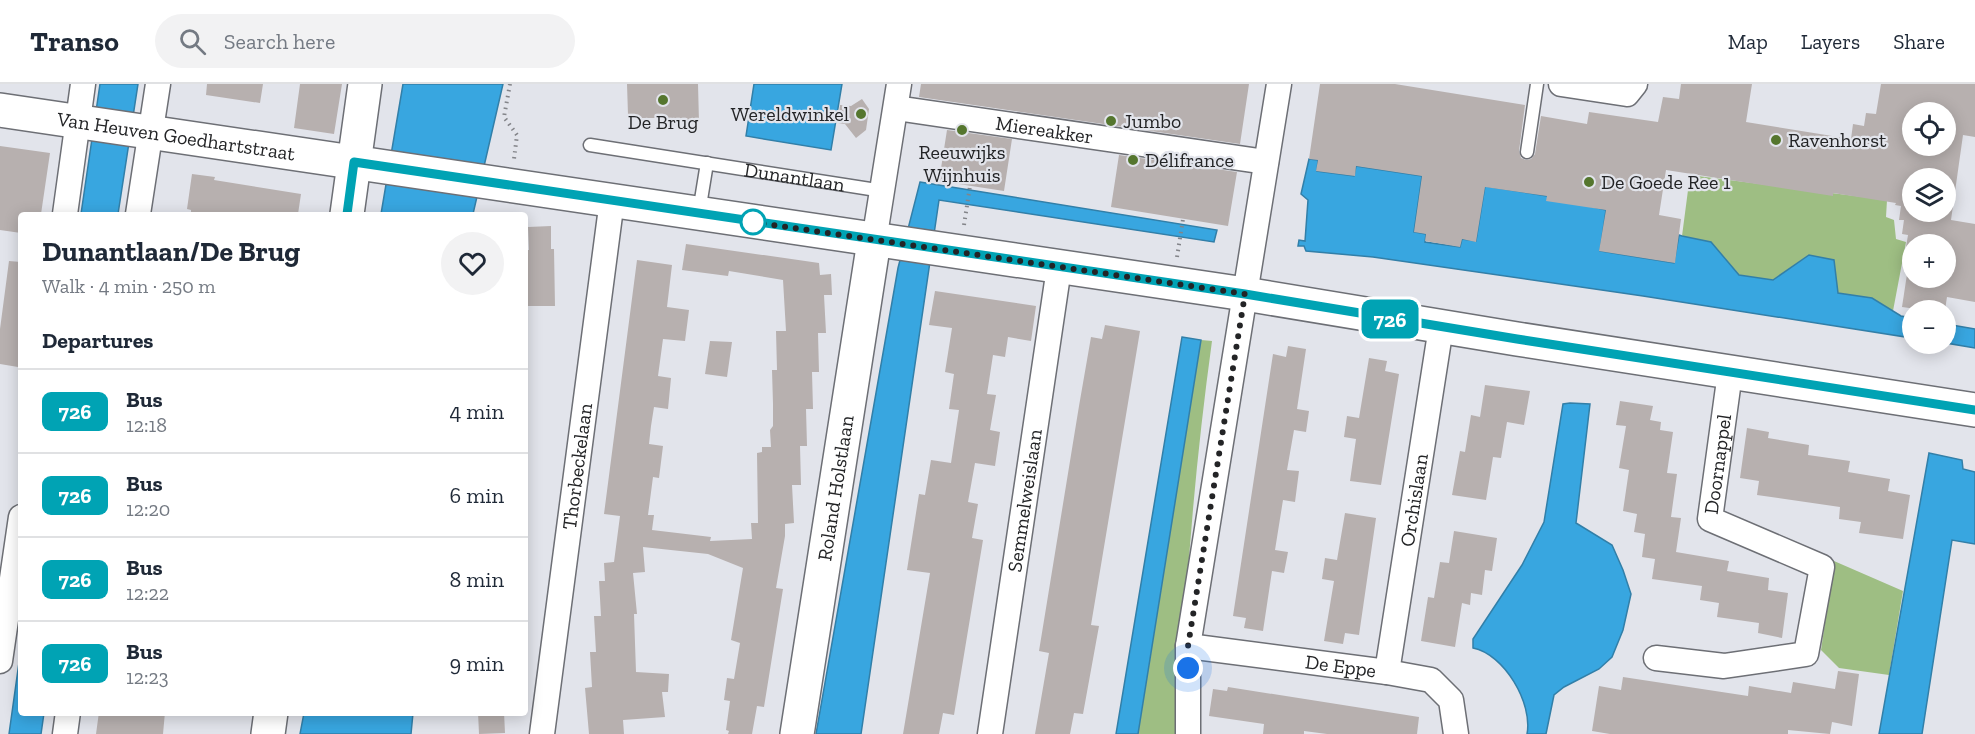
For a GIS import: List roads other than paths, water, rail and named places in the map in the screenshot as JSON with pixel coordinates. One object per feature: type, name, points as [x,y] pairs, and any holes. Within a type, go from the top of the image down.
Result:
[{"type":"street","points":[[65,212],[85,123],[83,84]]},
{"type":"street","points":[[138,212],[145,132],[158,84]]},
{"type":"street","points":[[348,212],[368,165],[365,84]]},
{"type":"street","points":[[887,243],[883,191],[900,84]]},
{"type":"street","points":[[1188,734],[1188,646],[1279,84]]},
{"type":"street","points":[[1561,84],[1627,94],[1635,84]]},
{"type":"street","name":"Miereakker","points":[[896,108],[1266,162]]},
{"type":"street","name":"Van Heuven Goedhartstraat","points":[[0,110],[368,165]]},
{"type":"street","points":[[368,165],[1245,294],[1730,373],[1975,410]]},
{"type":"street","name":"Thorbeckelaan","points":[[542,734],[612,200]]},
{"type":"street","name":"Roland Holstlaan","points":[[797,734],[887,243]]},
{"type":"street","name":"Semmelweislaan","points":[[990,734],[1059,268]]},
{"type":"street","name":"Orchislaan","points":[[1387,672],[1441,327]]},
{"type":"street","name":"Doornappel","points":[[1656,658],[1724,666],[1806,654],[1822,567],[1710,519],[1730,373]]},
{"type":"street","points":[[0,662],[18,538]]},
{"type":"street","name":"De Eppe","points":[[1188,646],[1387,672],[1431,680],[1451,700],[1456,734]]},
{"type":"street","points":[[65,734],[67,716]]},
{"type":"street","points":[[268,734],[270,716]]},
{"type":"lane","points":[[1527,152],[1537,84]]},
{"type":"lane","name":"Dunantlaan","points":[[590,145],[883,191]]},
{"type":"lane","points":[[699,213],[707,163]]},
{"type":"water","points":[[100,84],[138,84],[118,212],[81,212]]},
{"type":"water","points":[[403,84],[503,84],[473,212],[381,212]]},
{"type":"water","points":[[754,84],[842,84],[831,150],[746,136]]},
{"type":"water","points":[[1309,159],[1318,160],[1317,171],[1354,176],[1356,166],[1422,176],[1414,232],[1426,234],[1425,242],[1460,247],[1462,239],[1476,241],[1485,186],[1547,196],[1606,210],[1600,251],[1674,263],[1679,235],[1711,242],[1739,275],[1773,280],[1809,255],[1834,260],[1838,293],[1872,298],[1902,316],[1902,336],[1373,257],[1306,251],[1304,246],[1298,246],[1299,240],[1305,241],[1308,200],[1301,194]]},
{"type":"water","points":[[920,182],[1217,230],[1214,242],[939,200],[861,734],[816,734],[898,268]]},
{"type":"water","points":[[1956,326],[1975,329],[1975,348],[1956,345]]},
{"type":"water","points":[[1182,337],[1201,340],[1138,734],[1116,734]]},
{"type":"water","points":[[1563,404],[1590,404],[1576,523],[1612,545],[1631,594],[1623,630],[1612,657],[1599,669],[1564,687],[1554,695],[1546,734],[1527,734],[1528,722],[1525,708],[1514,682],[1495,660],[1473,648],[1473,639],[1522,565],[1544,522]]},
{"type":"water","points":[[1929,453],[1962,460],[1963,469],[1975,472],[1975,544],[1952,540],[1922,734],[1879,734]]},
{"type":"water","points":[[18,670],[18,716],[44,716],[41,734],[9,734]]},
{"type":"water","points":[[303,716],[413,716],[411,734],[300,734]]},
{"type":"place","name":"De Brug","points":[[663,100]]},
{"type":"place","name":"Wereldwinkel","points":[[861,114]]},
{"type":"place","name":"Jumbo","points":[[1111,121]]},
{"type":"place","name":"Reeuwijks Wijnhuis","points":[[962,130]]},
{"type":"place","name":"Ravenhorst","points":[[1776,140]]},
{"type":"place","name":"Délifrance","points":[[1133,160]]},
{"type":"place","name":"De Goede Ree 1","points":[[1589,182]]}]
